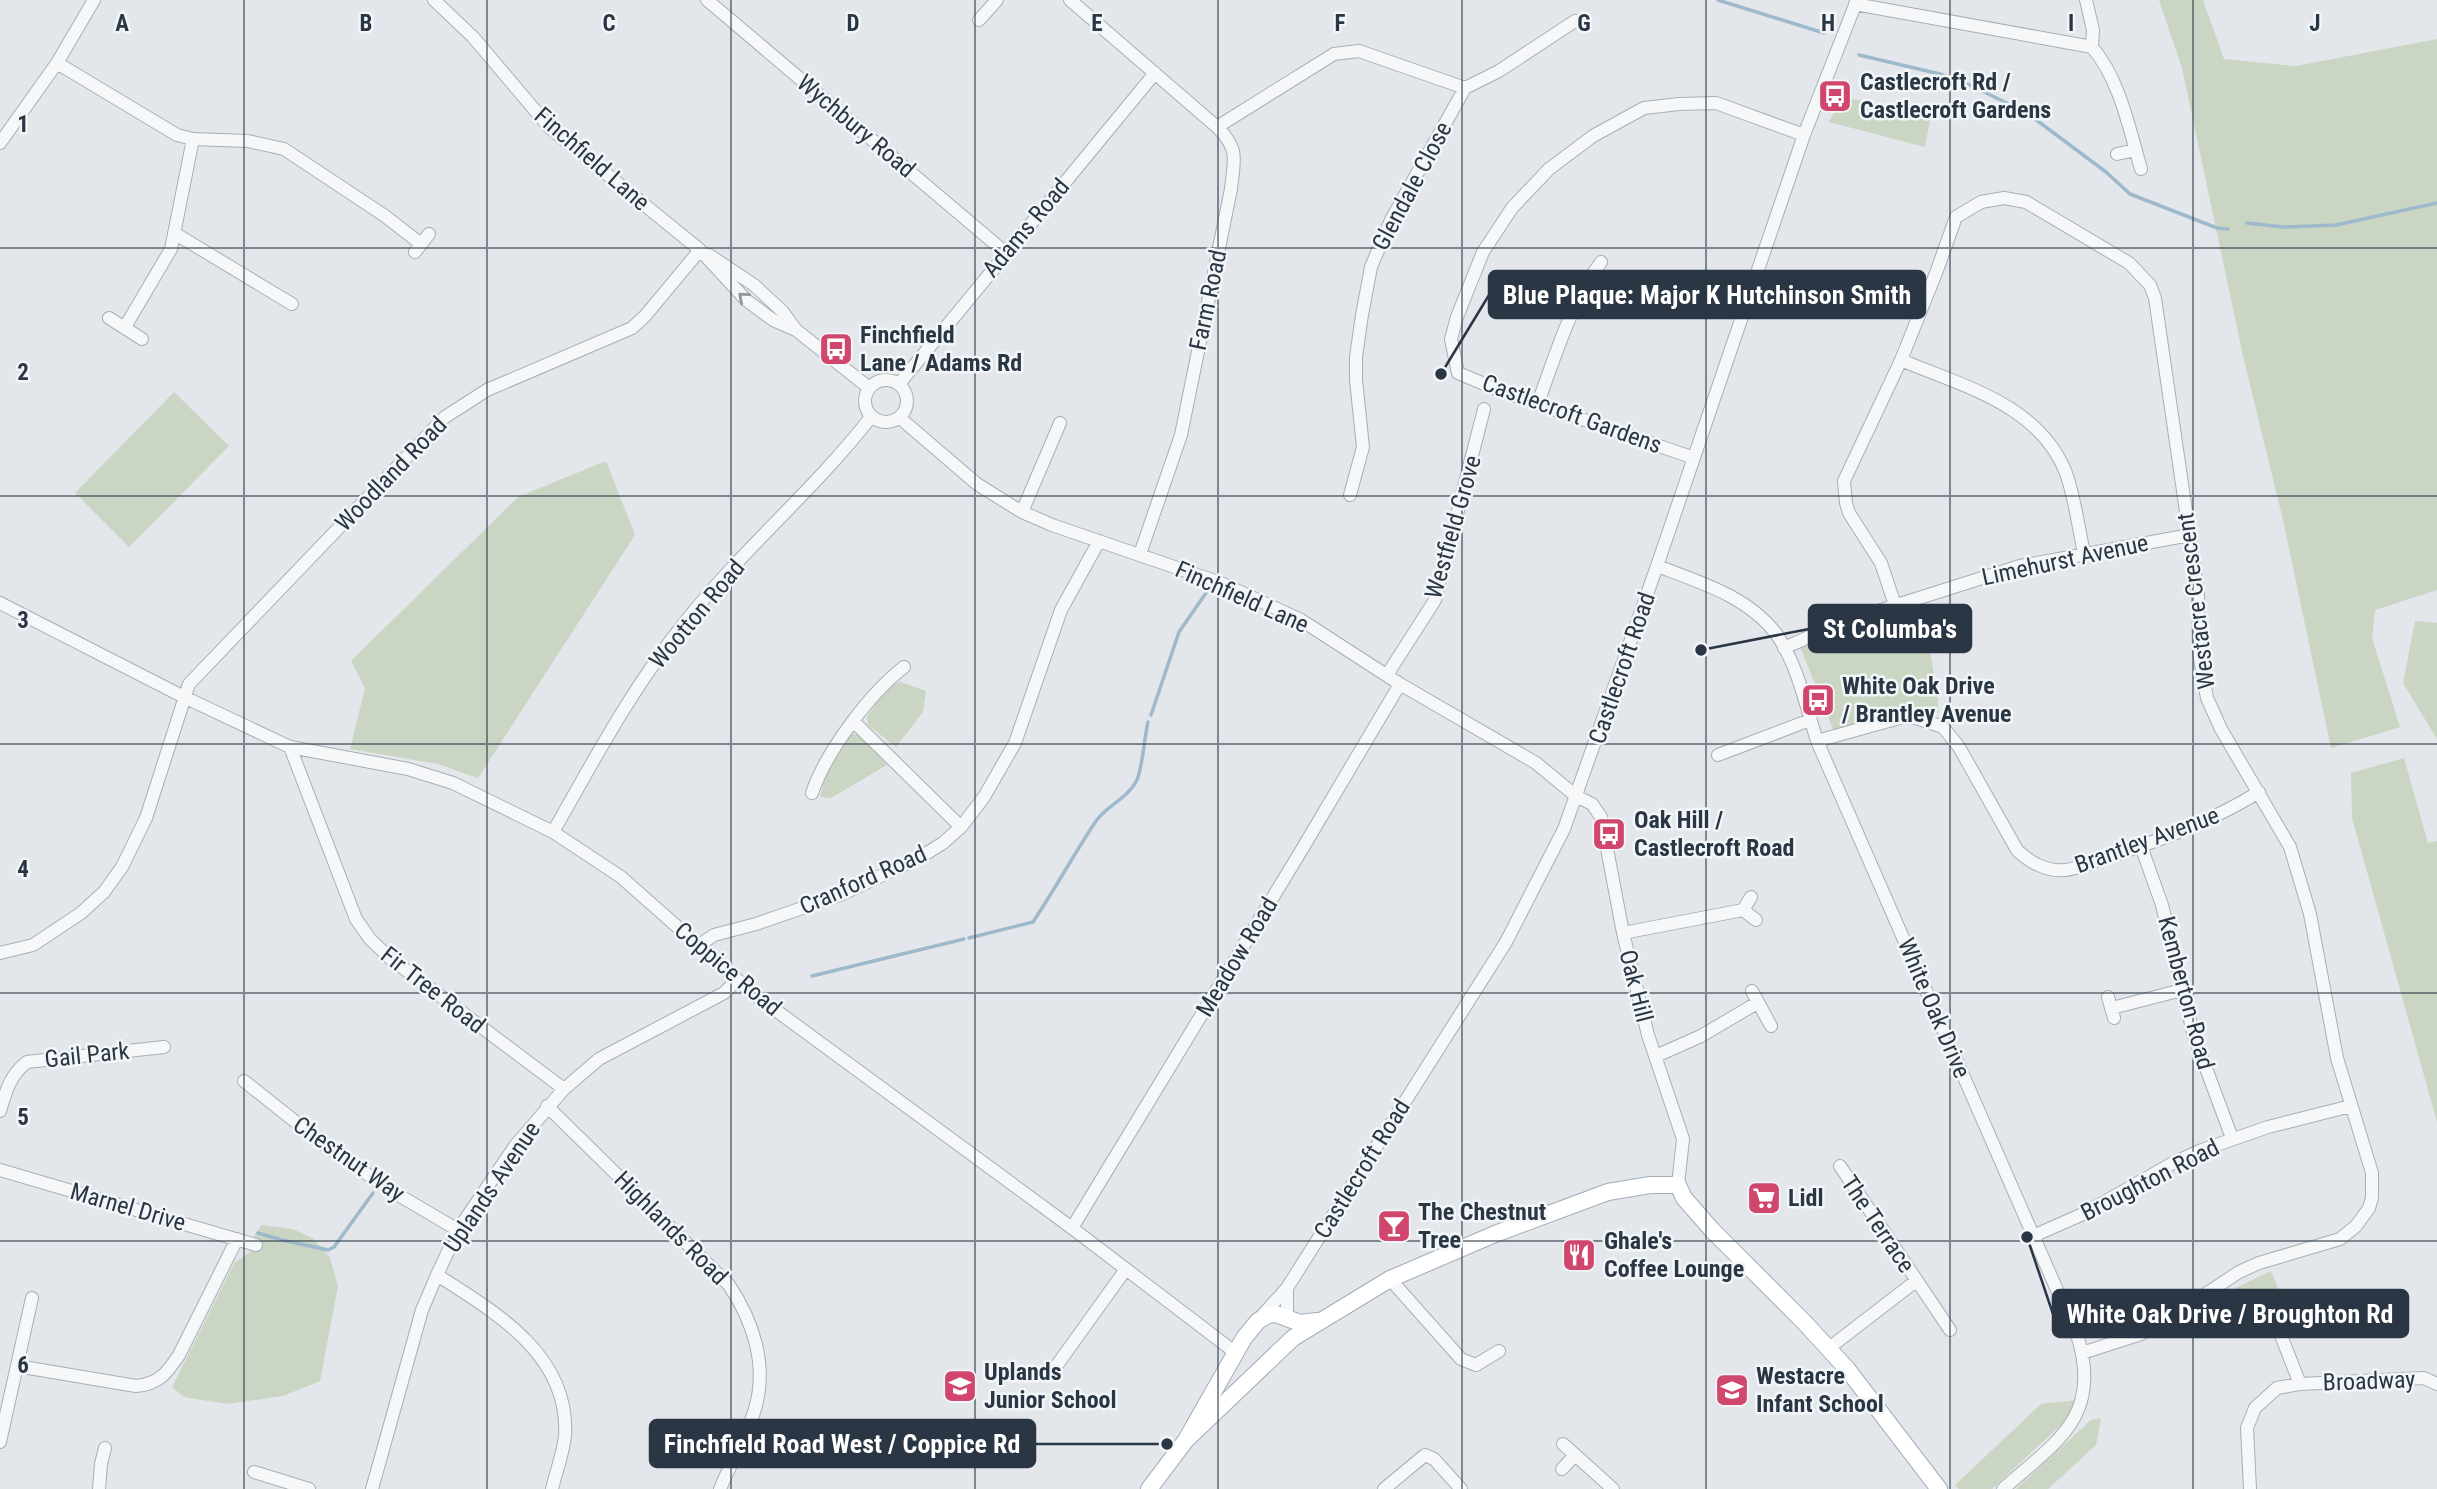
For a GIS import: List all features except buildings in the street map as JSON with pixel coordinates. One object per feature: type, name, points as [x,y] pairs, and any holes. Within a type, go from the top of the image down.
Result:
[{"type":"main road","points":[[1186,1440],[1293,1338],[1390,1279],[1495,1234],[1608,1192],[1650,1185],[1678,1185],[1684,1198],[1712,1230],[1829,1348],[1884,1413],[1939,1489]]},
{"type":"main road","points":[[1149,1489],[1186,1440],[1240,1345],[1258,1321],[1276,1314],[1300,1323],[1320,1321]]},
{"type":"main road","points":[[1289,1319],[1294,1329],[1293,1338]]},
{"type":"main road","points":[[1240,1345],[1244,1365],[1253,1369],[1264,1366]]},
{"type":"street","points":[[0,143],[57,63],[94,0]]},
{"type":"street","name":"Finchfield Lane","points":[[434,0],[473,37],[550,128],[700,250],[746,300],[773,320],[796,330],[869,387]]},
{"type":"street","name":"Wychbury Road","points":[[707,0],[1006,253]]},
{"type":"street","points":[[979,20],[997,0]]},
{"type":"street","name":"Farm Road","points":[[1070,0],[1217,127],[1230,140],[1234,151],[1231,189],[1181,435],[1140,554]]},
{"type":"street","points":[[2086,0],[2093,30],[2092,47]]},
{"type":"street","points":[[1856,2],[2092,47],[2105,62],[2125,114],[2141,169]]},
{"type":"street","name":"Castlecroft Road","points":[[1258,1321],[1287,1288],[1506,942],[1564,829],[1804,135],[1856,2]]},
{"type":"street","points":[[1217,127],[1334,54],[1359,51],[1465,88],[1499,71],[1575,21]]},
{"type":"street","points":[[57,63],[164,128],[192,139],[248,141],[284,149],[422,243]]},
{"type":"street","name":"Adams Road","points":[[899,384],[1155,73]]},
{"type":"street","name":"Glendale Close","points":[[1350,495],[1363,454],[1356,357],[1371,267],[1391,220],[1465,88]]},
{"type":"street","name":"Castlecroft Gardens","points":[[1694,458],[1501,391],[1458,373],[1451,339],[1457,317],[1483,252],[1512,208],[1549,169],[1593,136],[1644,108],[1716,103],[1804,135]]},
{"type":"street","points":[[125,327],[171,249],[192,139]]},
{"type":"street","points":[[2117,154],[2136,150]]},
{"type":"street","name":"Westacre Crescent","points":[[1895,605],[1881,563],[1849,513],[1844,481],[1901,360],[1956,217],[1981,202],[2004,198],[2026,202],[2129,264],[2150,285],[2155,298],[2198,594],[2201,675],[2207,698],[2221,729],[2290,847],[2310,914],[2337,1058],[2369,1161],[2373,1187],[2369,1208],[2356,1226],[2340,1239],[2273,1258],[2239,1272],[2141,1334],[2082,1353]]},
{"type":"street","points":[[174,233],[292,304]]},
{"type":"street","name":"Woodland Road","points":[[0,953],[33,944],[61,927],[104,892],[122,867],[150,806],[189,684],[445,417],[487,390],[632,328],[700,250]]},
{"type":"street","points":[[1538,403],[1571,313],[1586,282],[1601,262]]},
{"type":"street","points":[[109,318],[142,339]]},
{"type":"street","points":[[1901,360],[2010,407],[2035,426],[2059,458],[2066,474],[2084,552]]},
{"type":"street","points":[[888,380],[899,384],[907,400],[906,409],[900,418],[886,423],[871,417],[865,404],[869,387],[878,381],[888,380]]},
{"type":"street","name":"Westfield Grove","points":[[1387,675],[1435,600],[1484,409]]},
{"type":"street","name":"Wootton Road","points":[[553,832],[658,656],[715,587],[811,488],[871,417]]},
{"type":"street","name":"Finchfield Lane","points":[[900,418],[976,484],[1022,512],[1221,583],[1301,620],[1400,684],[1536,763],[1576,796]]},
{"type":"street","points":[[1022,512],[1060,423]]},
{"type":"street","name":"Limehurst Avenue","points":[[1784,648],[1839,623],[2021,566],[2084,552],[2190,535]]},
{"type":"street","name":"Cranford Road","points":[[698,946],[714,935],[756,924],[840,895],[919,858],[943,843],[961,827],[984,797],[1015,743],[1061,610],[1099,541]]},
{"type":"street","name":"White Oak Drive","points":[[1657,566],[1704,583],[1743,604],[1766,623],[1784,648],[1797,677],[1817,741],[2082,1353],[2086,1383],[2078,1412],[2054,1444],[2003,1489]]},
{"type":"street","name":"Coppice Road","points":[[0,603],[184,697],[290,747],[408,769],[453,782],[553,832],[621,877],[737,980],[1222,1341],[1240,1345]]},
{"type":"street","points":[[812,793],[818,775],[853,721],[885,682],[904,667]]},
{"type":"street","name":"Meadow Road","points":[[1072,1228],[1400,684]]},
{"type":"street","name":"Brantley Avenue","points":[[1817,741],[1903,717],[1943,727],[1959,747],[2017,850],[2025,858],[2044,868],[2065,870],[2141,846],[2210,820],[2259,792]]},
{"type":"street","points":[[1718,755],[1810,720]]},
{"type":"street","points":[[853,721],[961,827]]},
{"type":"street","name":"Fir Tree Road","points":[[290,747],[356,919],[370,939],[391,960],[564,1089]]},
{"type":"street","name":"Oak Hill","points":[[1576,796],[1592,804],[1601,817],[1623,933],[1656,1056],[1683,1139],[1678,1185]]},
{"type":"street","name":"Kemberton Road","points":[[2141,846],[2162,905],[2194,1036],[2232,1138]]},
{"type":"street","points":[[1623,933],[1743,910],[1751,897]]},
{"type":"street","points":[[1743,910],[1756,920]]},
{"type":"street","name":"Uplands Avenue","points":[[372,1489],[418,1324],[437,1275],[458,1230],[515,1146],[547,1106],[599,1059],[724,993],[737,980]]},
{"type":"street","points":[[2111,1008],[2182,990]]},
{"type":"street","points":[[1656,1056],[1702,1036],[1754,997],[1771,1026]]},
{"type":"street","name":"Gail Park","points":[[0,1111],[9,1082],[17,1069],[27,1062],[164,1046]]},
{"type":"street","name":"Chestnut Way","points":[[244,1082],[344,1158],[395,1193],[458,1230]]},
{"type":"street","name":"Highlands Road","points":[[547,1106],[729,1284],[746,1313],[754,1332],[757,1351],[758,1393],[755,1409],[720,1489]]},
{"type":"street","name":"Broughton Road","points":[[2033,1236],[2091,1210],[2173,1163],[2232,1138],[2351,1106]]},
{"type":"street","name":"The Terrace","points":[[1840,1166],[1950,1331]]},
{"type":"street","name":"Marnel Drive","points":[[0,1170],[256,1245]]},
{"type":"street","points":[[17,1366],[136,1386],[149,1385],[159,1380],[179,1355],[237,1239]]},
{"type":"street","points":[[1052,1372],[1126,1269]]},
{"type":"street","points":[[437,1275],[513,1326],[526,1339],[550,1373],[564,1409],[565,1423],[565,1438],[552,1489]]},
{"type":"street","points":[[1390,1279],[1461,1359],[1476,1365],[1499,1351]]},
{"type":"street","name":"The Terrace","points":[[1829,1348],[1916,1281]]},
{"type":"street","points":[[1287,1288],[1289,1319]]},
{"type":"street","points":[[0,1441],[32,1298]]},
{"type":"street","name":"Broadway","points":[[2273,1315],[2300,1384]]},
{"type":"street","name":"Broadway","points":[[2250,1489],[2247,1428],[2255,1408],[2277,1388],[2300,1384],[2424,1378],[2437,1384]]},
{"type":"street","points":[[1563,1444],[1613,1489]]},
{"type":"street","points":[[99,1489],[105,1448]]},
{"type":"street","points":[[1384,1489],[1425,1455],[1434,1459],[1461,1489]]},
{"type":"street","points":[[1562,1469],[1575,1455]]},
{"type":"street","points":[[254,1472],[309,1489]]},
{"type":"green space","points":[[2159,0],[2203,0],[2224,59],[2296,66],[2437,39],[2437,590],[2375,610],[2372,638],[2400,727],[2331,748],[2182,68]]},
{"type":"green space","points":[[1842,97],[1931,115],[1925,147],[1829,122]]},
{"type":"green space","points":[[174,392],[229,446],[129,547],[75,493]]},
{"type":"green space","points":[[606,461],[635,535],[478,778],[438,764],[350,749],[365,688],[351,661],[518,497]]},
{"type":"green space","points":[[1923,605],[1938,713],[1910,713],[1885,717],[1834,732],[1799,644]]},
{"type":"green space","points":[[2415,621],[2437,623],[2437,739],[2403,683]]},
{"type":"green space","points":[[901,682],[926,691],[923,712],[896,747],[868,725],[867,716],[890,685]]},
{"type":"green space","points":[[851,734],[860,734],[887,765],[831,798],[820,797],[825,777]]},
{"type":"green space","points":[[2404,758],[2428,843],[2437,841],[2437,1122],[2352,818],[2351,773]]},
{"type":"green space","points":[[262,1225],[293,1229],[314,1239],[330,1258],[338,1286],[320,1381],[283,1396],[227,1404],[184,1397],[172,1387],[234,1263],[249,1253],[255,1234]]},
{"type":"green space","points":[[2271,1271],[2286,1308],[2211,1316],[2209,1301]]},
{"type":"green space","points":[[2077,1400],[2062,1424],[1992,1489],[1959,1489],[1955,1485],[2041,1404]]},
{"type":"green space","points":[[2101,1418],[2096,1445],[2048,1489],[2016,1489],[2091,1420]]},
{"type":"waterway","points":[[1718,0],[1824,33]]},
{"type":"waterway","points":[[1859,55],[1940,74],[1972,86],[2027,113],[2106,172],[2130,194],[2217,228],[2228,229]]},
{"type":"waterway","points":[[2247,223],[2283,227],[2336,225],[2437,203]]},
{"type":"waterway","points":[[1151,715],[1179,632],[1206,593]]},
{"type":"waterway","points":[[969,938],[1033,922],[1096,821],[1128,792],[1137,780],[1148,722]]},
{"type":"waterway","points":[[812,976],[964,939]]},
{"type":"waterway","points":[[258,1233],[328,1250],[334,1247],[373,1193]]},
{"type":"place","name":"Castlecroft Rd / Castlecroft Gardens","points":[[1835,96]]},
{"type":"place","name":"Finchfield Lane / Adams Rd","points":[[836,349]]},
{"type":"place","name":"Blue Plaque: Major K Hutchinson Smith","points":[[1441,374]]},
{"type":"place","name":"St Columba's","points":[[1701,650]]},
{"type":"place","name":"White Oak Drive / Brantley Avenue","points":[[1818,700]]},
{"type":"place","name":"Oak Hill / Castlecroft Road","points":[[1609,834]]},
{"type":"place","name":"Lidl","points":[[1764,1198]]},
{"type":"place","name":"The Chestnut Tree","points":[[1394,1226]]},
{"type":"place","name":"White Oak Drive / Broughton Rd","points":[[2027,1237]]},
{"type":"place","name":"Ghale's Coffee Lounge","points":[[1579,1255]]},
{"type":"place","name":"Uplands Junior School","points":[[960,1386]]},
{"type":"place","name":"Westacre Infant School","points":[[1732,1390]]},
{"type":"place","name":"Finchfield Road West / Coppice Rd","points":[[1167,1444]]}]
